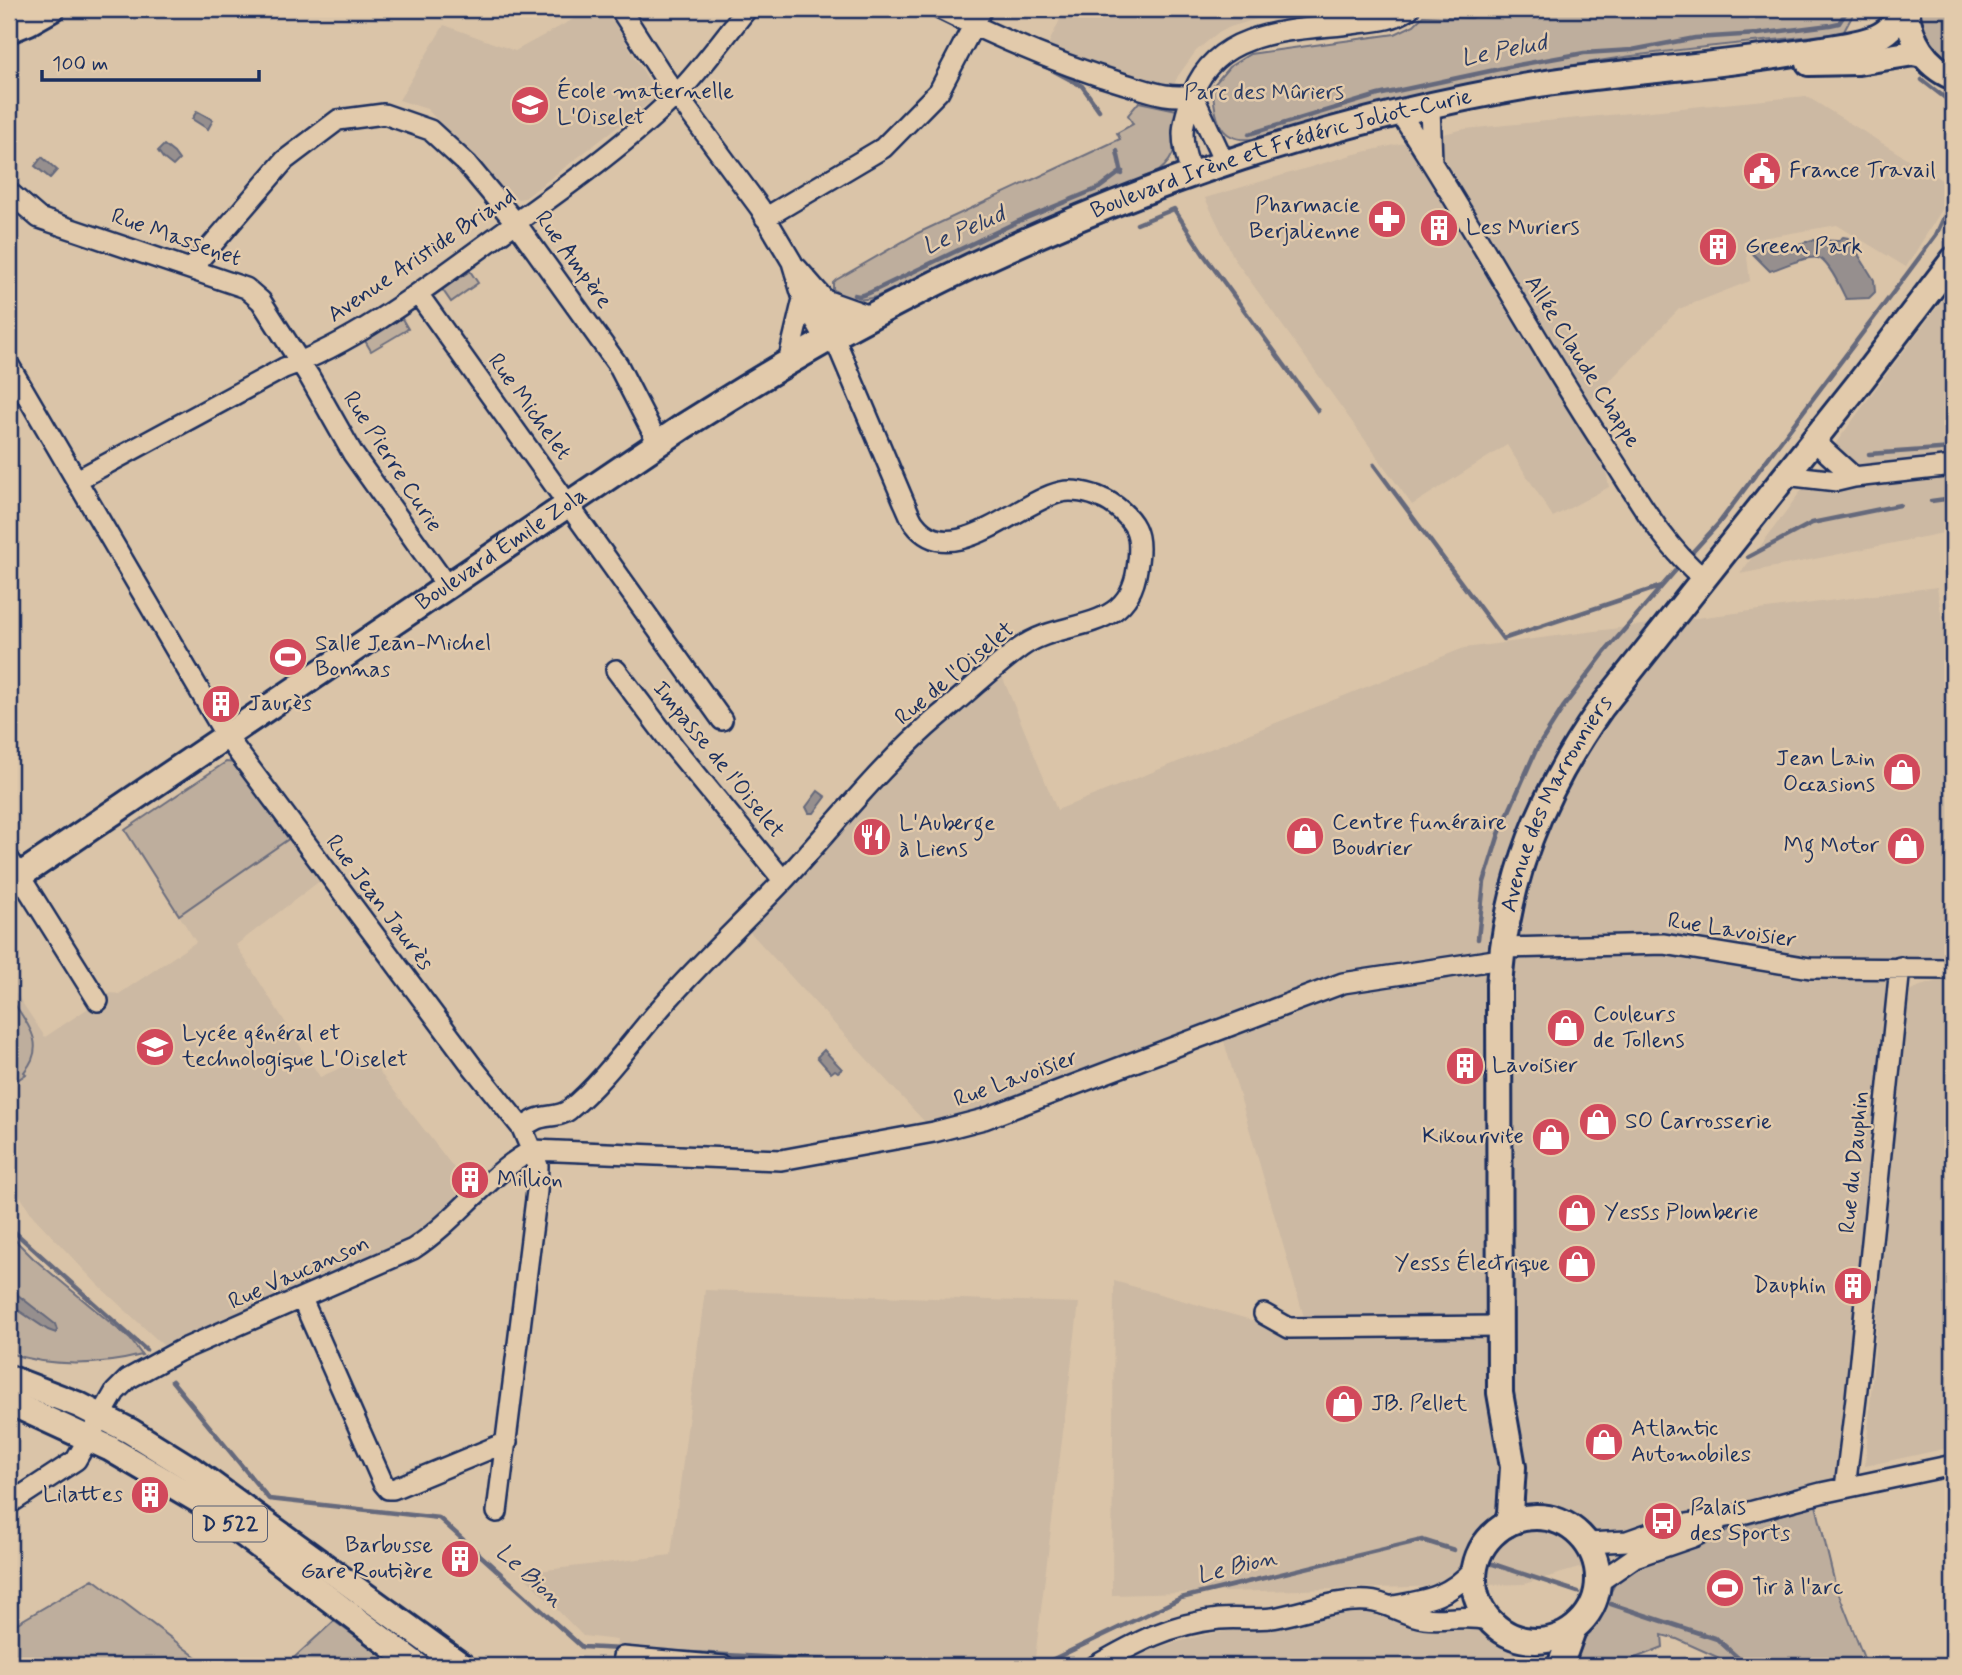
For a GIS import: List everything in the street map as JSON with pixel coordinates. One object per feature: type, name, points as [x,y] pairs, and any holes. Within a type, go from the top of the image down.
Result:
[{"type":"main road","points":[[9,30],[52,9]]},
{"type":"main road","points":[[1906,9],[1908,25],[1923,55],[1934,66],[1953,77]]},
{"type":"main road","name":"Boulevard Irène et Frédéric Joliot-Curie","points":[[834,337],[870,316],[989,258],[1191,173],[1224,162],[1352,124],[1552,83],[1756,59],[1875,38],[1895,24],[1906,9]]},
{"type":"main road","name":"Boulevard Irène et Frédéric Joliot-Curie","points":[[1756,59],[1812,64],[1858,62],[1914,53],[1923,55]]},
{"type":"main road","name":"Avenue des Marronniers","points":[[1507,1524],[1513,1467],[1500,1393],[1498,1074],[1502,953],[1514,890],[1531,832],[1576,744],[1601,708],[1953,260]]},
{"type":"main road","name":"Boulevard Émile Zola","points":[[12,873],[226,736],[658,443],[788,362],[834,337]]},
{"type":"main road","name":"D 522","points":[[9,1378],[79,1405],[109,1448],[201,1502],[418,1666]]},
{"type":"main road","name":"D 522","points":[[9,1402],[94,1427],[130,1431],[191,1469],[462,1666]]},
{"type":"main road","name":"Avenue des Marronniers","points":[[1513,1467],[1534,1505],[1555,1520]]},
{"type":"main road","points":[[1531,1517],[1555,1520],[1574,1529],[1588,1543],[1597,1562],[1599,1582],[1596,1601],[1587,1617],[1573,1630],[1551,1640],[1527,1641],[1506,1634],[1488,1620],[1479,1604],[1474,1586],[1475,1568],[1481,1550],[1492,1535],[1507,1524],[1531,1517]]},
{"type":"main road","points":[[1560,1666],[1573,1630]]},
{"type":"main road","points":[[1527,1641],[1547,1666]]},
{"type":"street","points":[[620,9],[665,79],[765,218],[792,262],[825,300],[834,337]]},
{"type":"street","name":"Avenue Aristide Briand","points":[[77,480],[284,368],[316,355],[418,294],[603,157],[677,94],[747,9]]},
{"type":"street","points":[[940,9],[979,18],[1041,55],[1079,71],[1173,98],[1193,95]]},
{"type":"street","points":[[1191,173],[1182,136],[1187,106],[1206,67],[1215,58],[1260,36],[1388,20],[1409,9]]},
{"type":"street","points":[[765,218],[883,148],[939,90],[979,18]]},
{"type":"street","points":[[1193,95],[1224,162]]},
{"type":"street","name":"Allée Claude Chappe","points":[[1430,107],[1432,162]]},
{"type":"street","name":"Allée Claude Chappe","points":[[1400,113],[1572,397],[1671,549],[1703,578]]},
{"type":"street","name":"Rue Ampère","points":[[192,268],[285,160],[338,120],[384,114],[430,130],[467,164],[516,223],[618,365],[658,443]]},
{"type":"street","name":"Rue Massenet","points":[[9,192],[39,218],[246,288],[261,301],[300,362]]},
{"type":"street","points":[[792,262],[803,299],[834,337]]},
{"type":"street","name":"Rue Michelet","points":[[418,294],[722,720]]},
{"type":"street","points":[[788,362],[803,299]]},
{"type":"street","points":[[825,300],[870,316]]},
{"type":"street","name":"Rue de l'Oiselet","points":[[522,1128],[536,1119],[568,1112],[617,1060],[665,1002],[783,880],[876,775],[922,731],[1020,647],[1045,634],[1093,623],[1119,609],[1136,580],[1139,557],[1134,525],[1112,502],[1095,495],[1063,491],[961,539],[946,542],[928,535],[914,523],[834,337]]},
{"type":"street","name":"Rue Pierre Curie","points":[[300,362],[353,454],[447,586]]},
{"type":"street","name":"Rue Jean Jaurès","points":[[9,365],[226,736],[447,1033],[522,1128],[533,1150],[538,1166],[537,1191],[497,1512]]},
{"type":"street","points":[[1813,440],[1854,477]]},
{"type":"street","points":[[1785,475],[1837,481],[1953,466]]},
{"type":"street","name":"Impasse de l'Oiselet","points":[[616,670],[674,747],[783,880]]},
{"type":"street","points":[[12,873],[99,1001]]},
{"type":"street","name":"Rue Lavoisier","points":[[533,1150],[781,1160],[934,1132],[984,1119],[1343,983],[1502,953],[1664,944],[1810,968],[1953,969]]},
{"type":"street","name":"Rue du Dauphin","points":[[1844,1488],[1856,1398],[1900,967]]},
{"type":"street","name":"Rue Vaucanson","points":[[9,1504],[76,1460],[115,1392],[128,1379],[179,1351],[413,1249],[435,1234],[516,1158],[533,1150]]},
{"type":"street","points":[[302,1299],[388,1489],[507,1442]]},
{"type":"street","points":[[1264,1314],[1289,1328],[1499,1326]]},
{"type":"street","points":[[1588,1543],[1627,1541],[1664,1528],[1738,1515],[1844,1488],[1953,1465]]},
{"type":"street","points":[[1599,1582],[1635,1557],[1693,1537],[1738,1515]]},
{"type":"street","points":[[1392,1606],[1443,1595],[1462,1582],[1475,1568]]},
{"type":"street","points":[[1095,1666],[1159,1632],[1190,1623],[1224,1618],[1256,1620],[1280,1617],[1322,1604],[1345,1601],[1370,1601],[1424,1618],[1458,1616],[1488,1620]]},
{"type":"street","points":[[623,1657],[724,1666]]},
{"type":"shaded area","name":"École maternelle L'Oiselet","points":[[592,9],[606,9],[658,96],[525,198],[518,199],[509,195],[427,109],[399,100],[444,25],[515,51]]},
{"type":"shaded area","points":[[1065,9],[1325,9],[1263,17],[1230,27],[1215,35],[1196,51],[1172,89],[1046,49]]},
{"type":"shaded area","points":[[1437,9],[1488,9],[1471,18]]},
{"type":"shaded area","points":[[1806,96],[1953,187],[1953,192],[1906,267],[1837,225],[1745,241],[1750,281],[1679,309],[1592,399],[1609,487],[1553,517],[1507,445],[1412,505],[1235,260],[1205,198],[1355,154],[1465,129]]},
{"type":"shaded area","points":[[197,111],[213,120],[208,129],[192,119]]},
{"type":"shaded area","points":[[164,145],[179,160],[173,166],[158,151]]},
{"type":"shaded area","points":[[42,157],[57,170],[50,178],[35,166]]},
{"type":"shaded area","points":[[1843,237],[1848,238],[1874,280],[1875,292],[1869,298],[1846,299],[1830,270],[1818,258],[1801,260],[1770,271],[1752,253],[1751,248],[1782,243],[1790,247],[1812,240],[1838,241]]},
{"type":"shaded area","points":[[1953,286],[1953,531],[1740,574],[1877,387]]},
{"type":"shaded area","points":[[1937,587],[1953,690],[1953,962],[1894,970],[1845,1488],[1823,1497],[1524,1584],[1112,1595],[1114,1281],[1269,1325],[1306,1324],[1221,1031],[934,1132],[749,931],[924,743],[1002,676],[1057,810],[1464,648]]},
{"type":"shaded area","name":"Lycée général et technologique L'Oiselet","points":[[226,762],[235,763],[321,880],[236,945],[320,1077],[367,1056],[471,1190],[418,1233],[384,1252],[165,1347],[98,1285],[33,1216],[9,1179],[9,983],[45,1037],[111,993],[119,994],[196,942],[125,830]]},
{"type":"shaded area","points":[[818,791],[826,797],[814,813],[809,813],[806,807]]},
{"type":"shaded area","points":[[1953,979],[1953,1447],[1865,1466],[1904,995],[1920,986]]},
{"type":"shaded area","points":[[824,1050],[842,1069],[831,1073],[817,1057]]},
{"type":"shaded area","points":[[9,1280],[18,1295],[55,1324],[56,1333],[9,1304]]},
{"type":"shaded area","points":[[705,1290],[1079,1303],[1034,1666],[614,1666],[617,1640],[583,1636],[521,1573],[671,1555]]},
{"type":"shaded area","points":[[1354,1609],[1420,1623],[1475,1625],[1524,1650],[1540,1666],[1117,1666],[1140,1652],[1204,1635]]},
{"type":"green space","name":"Parc des Mûriers","points":[[1488,9],[1856,9],[1843,33],[1669,51],[1520,74],[1386,103],[1253,139],[1232,136],[1220,125],[1212,87],[1229,67],[1250,54],[1395,34],[1414,25],[1423,16],[1471,18]]},
{"type":"green space","points":[[1919,9],[1953,9],[1953,64],[1939,54],[1929,41],[1922,26]]},
{"type":"green space","points":[[1139,102],[1177,110],[1174,151],[1159,171],[876,297],[853,299],[833,289],[836,280],[918,233],[1120,139],[1117,133],[1133,124],[1128,115]]},
{"type":"green space","points":[[470,271],[478,283],[451,302],[442,289]]},
{"type":"green space","points":[[401,317],[408,329],[371,351],[364,339]]},
{"type":"green space","points":[[226,762],[235,763],[290,838],[179,915],[125,830]]},
{"type":"green space","points":[[9,996],[32,1033],[34,1042],[31,1062],[24,1072],[26,1074],[16,1081],[14,1078],[9,1080]]},
{"type":"green space","points":[[9,1234],[33,1258],[130,1339],[142,1355],[92,1363],[58,1363],[9,1353]]},
{"type":"green space","name":"Tir à l'arc","points":[[1816,1505],[1835,1584],[1867,1666],[1737,1666],[1662,1635],[1663,1647],[1615,1666],[1566,1666],[1576,1642],[1600,1613],[1618,1578],[1673,1550],[1728,1530]]},
{"type":"green space","points":[[93,1579],[208,1666],[9,1666],[9,1628]]},
{"type":"green space","points":[[334,1621],[396,1666],[285,1666]]},
{"type":"waterway","name":"Le Pelud","points":[[1249,134],[1378,95],[1518,65],[1584,53],[1632,50],[1695,38],[1830,25],[1839,23],[1848,9]]},
{"type":"waterway","name":"Le Pelud","points":[[1045,66],[1082,86],[1099,110]]},
{"type":"waterway","points":[[1922,80],[1953,104]]},
{"type":"waterway","name":"Le Pelud","points":[[1117,151],[1122,174]]},
{"type":"waterway","name":"Le Pelud","points":[[854,295],[869,293],[1019,221],[1099,188],[1122,171]]},
{"type":"waterway","points":[[1688,557],[1719,523],[1936,235],[1953,198]]},
{"type":"waterway","name":"Le Pelud","points":[[1137,224],[1174,209],[1204,255],[1318,411]]},
{"type":"waterway","points":[[1869,454],[1953,448]]},
{"type":"waterway","name":"Le Pelud","points":[[1374,465],[1503,639],[1662,586]]},
{"type":"waterway","name":"Le Pelud","points":[[1931,501],[1953,498]]},
{"type":"waterway","name":"Le Pelud","points":[[1748,557],[1812,523],[1900,505]]},
{"type":"waterway","points":[[1478,939],[1484,882],[1499,834],[1536,750],[1564,706],[1605,652],[1682,563]]},
{"type":"waterway","name":"Le Bion","points":[[9,1227],[146,1350]]},
{"type":"waterway","name":"Le Bion","points":[[172,1381],[269,1499],[439,1518],[582,1647],[622,1649]]},
{"type":"waterway","name":"Le Bion","points":[[1039,1666],[1181,1598],[1422,1540],[1454,1550]]},
{"type":"waterway","name":"Le Bion","points":[[1493,1564],[1578,1592]]},
{"type":"waterway","name":"Le Bion","points":[[1611,1604],[1717,1639],[1747,1666]]},
{"type":"waterway","name":"Le Bion","points":[[672,1652],[924,1666]]},
{"type":"place","name":"École maternelle L'Oiselet","points":[[530,105]]},
{"type":"place","name":"France Travail","points":[[1762,171]]},
{"type":"place","name":"Pharmacie Berjalienne","points":[[1387,219]]},
{"type":"place","name":"Les Muriers","points":[[1439,228]]},
{"type":"place","name":"Green Park","points":[[1718,247]]},
{"type":"place","name":"Salle Jean-Michel Bonnas","points":[[288,657]]},
{"type":"place","name":"Jaurès","points":[[221,704]]},
{"type":"place","name":"Jean Lain Occasions","points":[[1902,772]]},
{"type":"place","name":"Centre funéraire Boudrier","points":[[1305,836]]},
{"type":"place","name":"L'Auberge à Liens","points":[[872,837]]},
{"type":"place","name":"Mg Motor","points":[[1906,846]]},
{"type":"place","name":"Couleurs de Tollens","points":[[1566,1028]]},
{"type":"place","name":"Lycée général et technologique L'Oiselet","points":[[155,1047]]},
{"type":"place","name":"Lavoisier","points":[[1465,1066]]},
{"type":"place","name":"SO Carrosserie","points":[[1598,1122]]},
{"type":"place","name":"Kikourvite","points":[[1551,1137]]},
{"type":"place","name":"Million","points":[[470,1180]]},
{"type":"place","name":"Yesss Plomberie","points":[[1577,1213]]},
{"type":"place","name":"Yesss Électrique","points":[[1577,1264]]},
{"type":"place","name":"Dauphin","points":[[1853,1286]]},
{"type":"place","name":"JB. Pellet","points":[[1344,1404]]},
{"type":"place","name":"Atlantic Automobiles","points":[[1604,1442]]},
{"type":"place","name":"Lilattes","points":[[150,1495]]},
{"type":"place","name":"Palais des Sports","points":[[1663,1521]]},
{"type":"place","name":"Barbusse Gare Routière","points":[[460,1559]]},
{"type":"place","name":"Tir à l'arc","points":[[1725,1588]]}]
